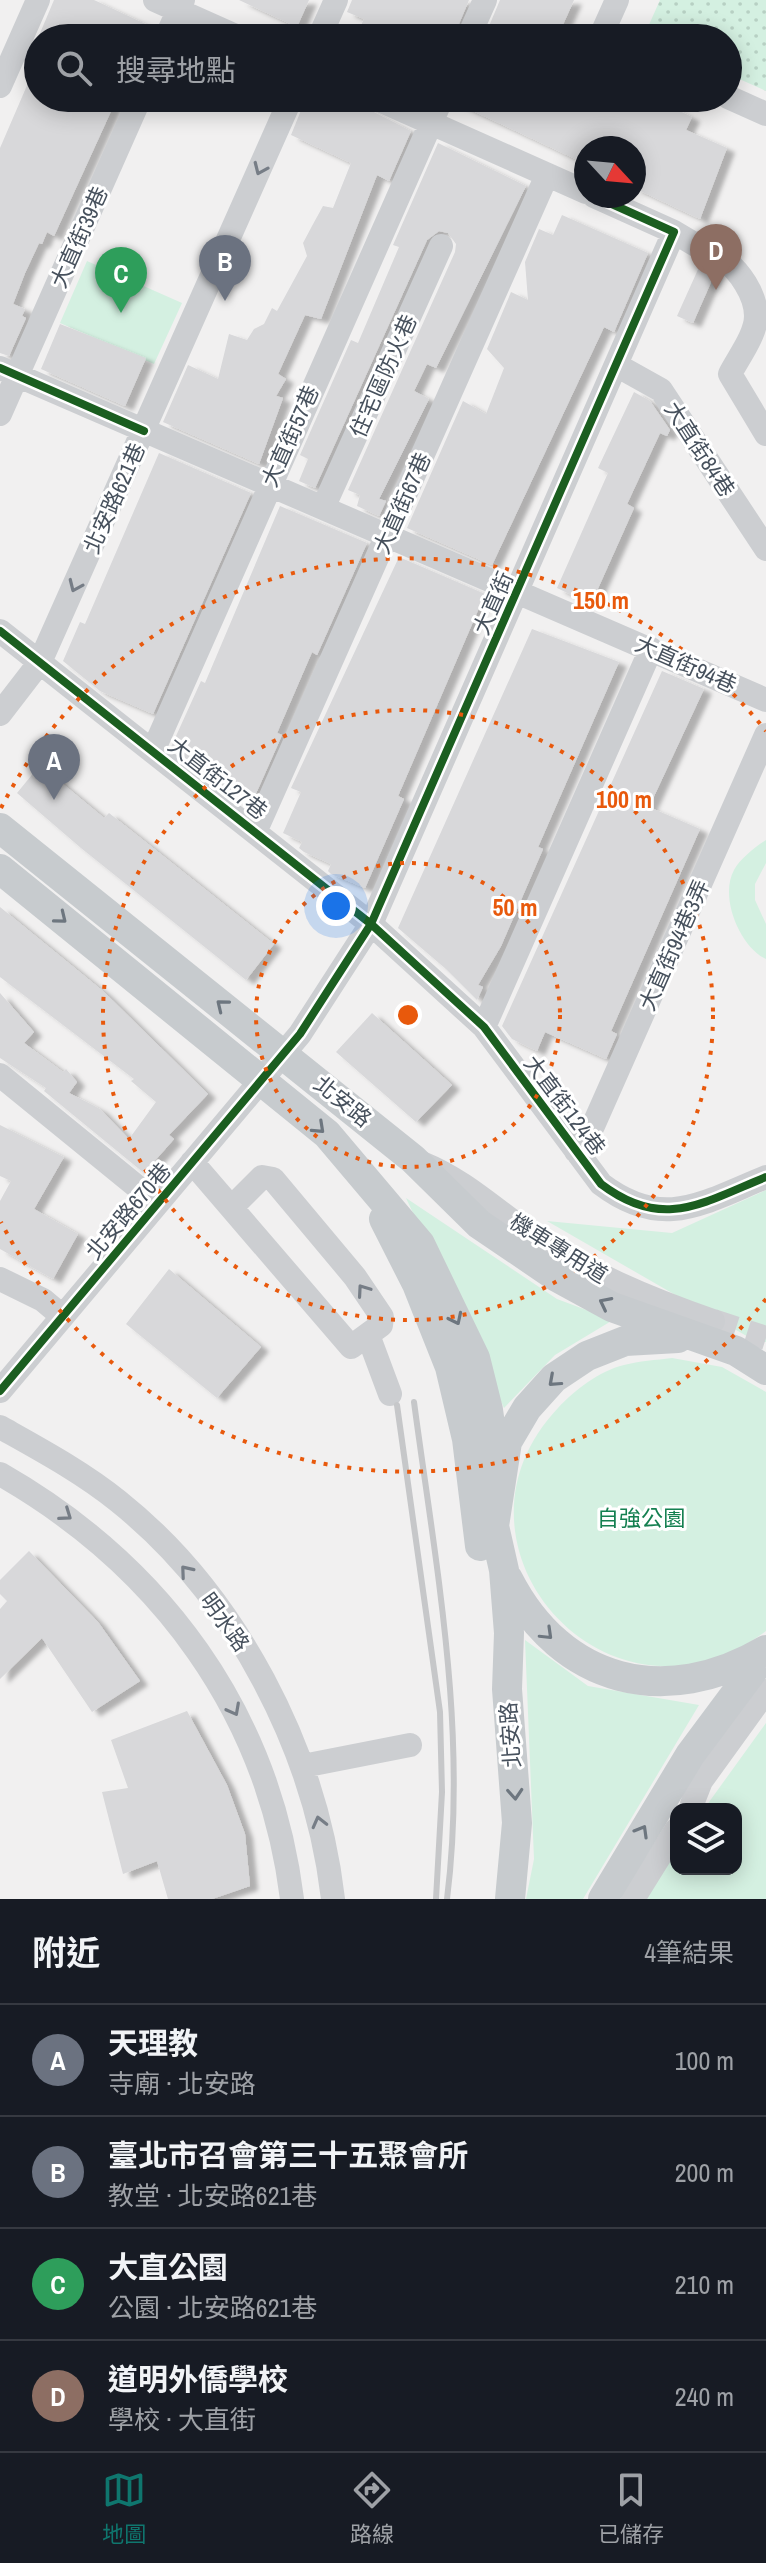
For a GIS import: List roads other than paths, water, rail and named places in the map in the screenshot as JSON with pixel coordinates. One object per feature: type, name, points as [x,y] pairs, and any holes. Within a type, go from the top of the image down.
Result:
[{"type":"main road","name":"北安路","points":[[0,828],[413,1159],[479,1224],[557,1277],[612,1307],[709,1331],[760,1361]]},
{"type":"main road","name":"北安路","points":[[0,869],[327,1134],[420,1244],[475,1358],[488,1410],[498,1481]]},
{"type":"main road","points":[[370,1184],[389,1231],[417,1284],[450,1367],[467,1439],[492,1646],[507,1689]]},
{"type":"main road","name":"北安路","points":[[510,1899],[517,1823],[507,1689],[509,1633],[504,1570],[494,1526],[498,1481],[507,1442],[527,1408],[554,1378],[587,1356],[625,1341],[709,1331]]},
{"type":"main road","name":"北安路","points":[[504,1570],[522,1606],[548,1636],[580,1660],[617,1676],[657,1683],[697,1680],[735,1668],[766,1652]]},
{"type":"main road","name":"北安路","points":[[603,1899],[690,1755],[766,1652]]},
{"type":"street","points":[[27,24],[38,0]]},
{"type":"street","points":[[155,0],[181,5],[215,24]]},
{"type":"street","points":[[325,24],[336,0]]},
{"type":"street","points":[[474,24],[485,0]]},
{"type":"street","points":[[606,24],[617,0]]},
{"type":"street","points":[[172,24],[181,5]]},
{"type":"street","points":[[0,86],[24,32]]},
{"type":"street","points":[[742,103],[766,114]]},
{"type":"street","name":"大直街39巷","points":[[0,414],[9,372],[133,112]]},
{"type":"street","name":"北安路621巷","points":[[0,714],[40,662],[285,112]]},
{"type":"street","points":[[406,112],[574,187]]},
{"type":"street","name":"大直街57巷","points":[[153,751],[436,112]]},
{"type":"street","name":"大直街67巷","points":[[256,830],[547,175]]},
{"type":"street","points":[[621,208],[674,232],[734,266],[756,317],[730,374],[766,434]]},
{"type":"street","name":"大直街","points":[[283,1054],[371,924],[618,366],[674,232]]},
{"type":"street","name":"住宅區防火巷","points":[[324,506],[441,246]]},
{"type":"street","name":"大直街84巷","points":[[618,366],[661,390],[766,549]]},
{"type":"street","name":"大直街94巷","points":[[9,372],[766,700]]},
{"type":"street","name":"大直街127巷","points":[[0,631],[256,830],[371,924]]},
{"type":"street","points":[[484,1027],[651,649]]},
{"type":"street","name":"大直街94巷3弄","points":[[576,1151],[593,1126],[766,735]]},
{"type":"street","name":"大直街124巷","points":[[371,924],[484,1027],[601,1184],[622,1200],[655,1211],[685,1210],[766,1177]]},
{"type":"street","name":"北安路670巷","points":[[0,1391],[283,1054]]},
{"type":"street","points":[[0,1075],[157,1203]]},
{"type":"street","points":[[192,1162],[233,1206],[351,1347],[381,1325],[382,1317],[316,1228],[273,1179],[262,1177],[233,1206]]},
{"type":"street","points":[[0,1279],[43,1300],[62,1316]]},
{"type":"street","points":[[368,1335],[390,1394]]},
{"type":"street","name":"明水路","points":[[0,1427],[69,1466],[120,1503],[176,1558],[223,1615],[253,1661],[303,1766],[321,1826],[333,1899]]},
{"type":"street","name":"明水路","points":[[0,1474],[89,1532],[131,1568],[173,1616],[209,1667],[236,1713],[277,1817],[292,1899]]},
{"type":"street","points":[[692,1803],[701,1781],[766,1691]]},
{"type":"street","points":[[695,1803],[710,1790],[766,1714]]},
{"type":"street","points":[[303,1766],[410,1745]]},
{"type":"street","points":[[633,1899],[670,1840]]},
{"type":"tunnel","points":[[713,1321],[766,1338]]},
{"type":"railway","points":[[414,1402],[440,1588],[452,1712],[453,1836],[447,1899]]},
{"type":"railway","points":[[397,1405],[440,1712],[442,1792],[436,1899]]},
{"type":"place","name":"道明外僑學校","points":[[716,290]]},
{"type":"place","name":"臺北市召會第三十五聚會所","points":[[225,301]]},
{"type":"place","name":"大直公園","points":[[121,313]]},
{"type":"place","name":"天理教","points":[[54,800]]},
{"type":"park label","name":"自強公園","points":[[641,1518]]}]
